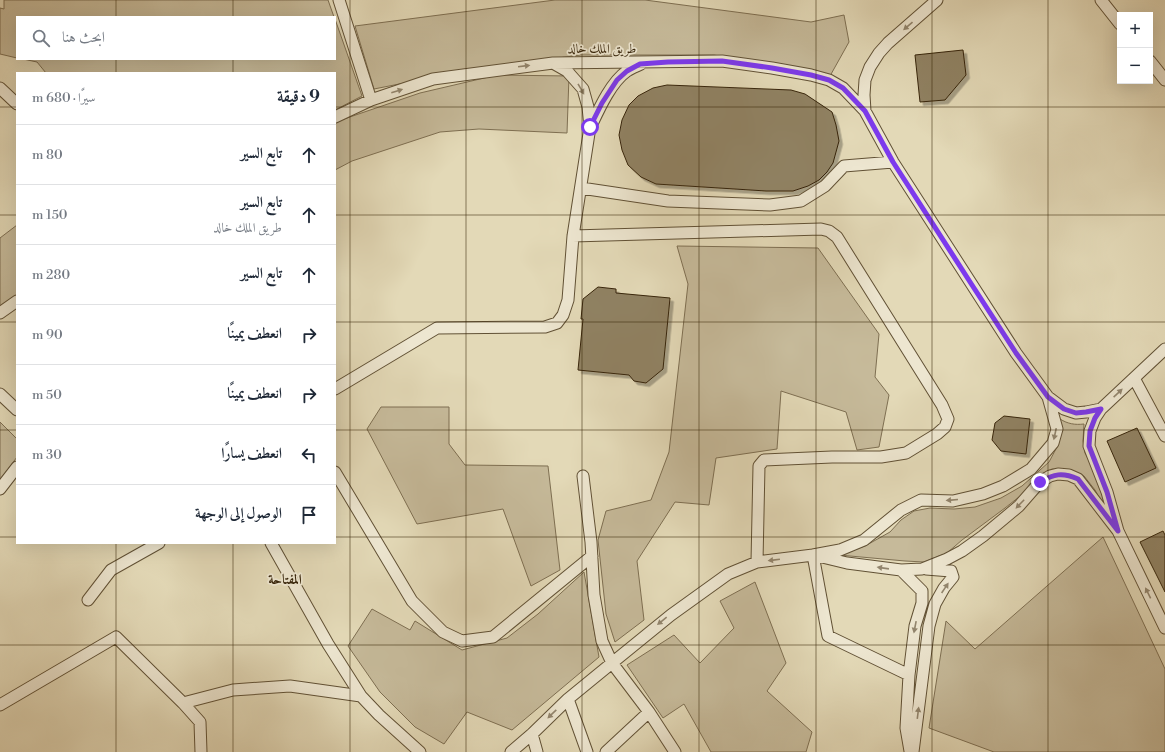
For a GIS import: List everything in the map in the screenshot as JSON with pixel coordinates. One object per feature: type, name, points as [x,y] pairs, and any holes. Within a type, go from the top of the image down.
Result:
[{"type":"street","points":[[339,0],[371,100]]},
{"type":"street","points":[[1101,0],[1117,20]]},
{"type":"street","points":[[934,2],[888,43],[870,67],[865,80],[865,111],[893,162],[1016,353],[1048,397],[1064,409],[1076,413],[1101,409]]},
{"type":"street","name":"طريق الملك خالد","points":[[336,118],[371,100],[433,79],[553,63],[722,61],[772,68],[829,80],[843,88],[865,111]]},
{"type":"street","points":[[590,127],[602,103],[617,80],[627,71],[640,64],[668,62]]},
{"type":"street","points":[[336,388],[437,328],[545,327],[557,323],[563,315],[568,300],[573,236],[590,127],[588,107],[583,89],[567,71],[553,63]]},
{"type":"street","points":[[1153,65],[1165,80]]},
{"type":"street","points":[[0,88],[16,103]]},
{"type":"street","points":[[581,188],[668,201],[770,205],[801,201],[825,186],[844,166],[893,162]]},
{"type":"street","points":[[573,236],[820,229],[829,231],[837,237],[942,405],[948,419],[945,427],[937,434],[906,453],[881,457],[832,457],[764,460],[759,466],[757,562]]},
{"type":"street","points":[[0,313],[16,302]]},
{"type":"street","points":[[1164,624],[1118,531],[1107,492],[1089,446],[1090,431],[1095,418],[1101,409],[1165,349]]},
{"type":"street","points":[[1134,378],[1165,436]]},
{"type":"street","points":[[0,394],[16,409]]},
{"type":"street","points":[[511,752],[568,699],[671,614],[728,574],[757,562],[840,550],[864,540],[902,510],[921,500],[953,501],[983,494],[1003,486],[1031,469],[1053,443],[1057,429],[1048,397]]},
{"type":"street","points":[[0,489],[16,468]]},
{"type":"street","points":[[336,474],[412,600],[444,632],[462,641],[493,637],[592,556]]},
{"type":"street","points":[[922,569],[962,551],[983,536],[1019,506],[1040,482],[1050,476],[1058,474],[1069,475],[1078,479],[1118,531]]},
{"type":"street","points":[[583,476],[592,556],[594,595],[602,641],[612,663],[649,712],[676,752]]},
{"type":"street","points":[[88,600],[111,570],[157,544]]},
{"type":"street","points":[[272,544],[328,644],[361,696],[379,715],[420,752]]},
{"type":"street","points":[[813,555],[847,563],[901,570],[922,569],[951,571],[953,577],[944,588],[935,604],[929,626],[914,752]]},
{"type":"street","points":[[813,555],[828,636],[909,675]]},
{"type":"street","points":[[901,570],[922,591],[922,603],[915,626],[909,675],[906,728],[910,752]]},
{"type":"street","points":[[0,705],[116,638],[183,703],[200,722],[201,752]]},
{"type":"street","points":[[183,703],[232,690],[290,686],[361,696]]},
{"type":"street","points":[[568,699],[587,752]]},
{"type":"street","points":[[606,752],[649,712]]},
{"type":"street","points":[[532,734],[537,752]]},
{"type":"shaded area","points":[[4,0],[328,0],[334,16],[16,16],[16,58],[0,54],[0,8],[4,9]]},
{"type":"shaded area","points":[[555,0],[645,0],[811,22],[844,15],[849,42],[830,76],[714,55],[581,55],[480,68],[374,89],[355,26]]},
{"type":"shaded area","points":[[336,22],[362,96],[336,109],[336,72],[45,72],[37,62],[28,60],[336,60]]},
{"type":"shaded area","points":[[497,75],[569,76],[567,133],[479,129],[440,132],[352,161],[336,169],[336,122],[420,93]]},
{"type":"shaded area","points":[[16,226],[16,306],[0,318],[0,238]]},
{"type":"shaded area","points":[[677,246],[818,248],[879,334],[875,377],[889,395],[879,447],[857,450],[846,412],[781,391],[777,449],[716,458],[709,505],[675,502],[637,561],[644,620],[615,642],[606,614],[598,540],[606,511],[651,500],[669,452],[688,284]]},
{"type":"shaded area","points":[[381,407],[449,407],[449,444],[465,465],[548,466],[560,570],[531,586],[503,509],[417,524],[367,429]]},
{"type":"shaded area","points":[[1060,419],[1072,424],[1084,424],[1083,441],[1085,453],[1104,489],[1108,514],[1095,490],[1084,476],[1070,470],[1052,469],[1040,475],[1024,493],[947,553],[924,562],[839,555],[865,546],[890,532],[901,520],[914,511],[930,508],[954,509],[975,507],[1001,498],[1022,486],[1049,462],[1057,447]]},
{"type":"shaded area","points":[[0,422],[16,438],[16,458],[0,480]]},
{"type":"shaded area","points":[[1103,537],[1165,669],[1165,752],[994,752],[929,728],[946,621],[975,649]]},
{"type":"shaded area","points":[[584,572],[599,657],[512,730],[467,712],[444,744],[415,727],[380,692],[348,646],[372,609],[410,630],[415,621],[462,650],[507,638],[538,614]]},
{"type":"shaded area","points":[[755,582],[786,663],[767,691],[812,732],[806,752],[711,752],[684,704],[663,718],[627,665],[674,635],[700,663],[734,628],[720,601]]},
{"type":"building","points":[[963,50],[966,75],[945,100],[920,102],[915,55]]},
{"type":"building","points":[[667,85],[791,90],[805,94],[832,112],[839,141],[833,163],[819,180],[808,186],[793,191],[766,191],[656,184],[641,177],[628,165],[622,150],[619,135],[622,120],[629,105],[638,96],[653,88]]},
{"type":"building","points":[[598,287],[616,289],[616,293],[670,298],[663,369],[646,383],[634,381],[629,375],[578,370],[583,319],[581,319],[583,299]]},
{"type":"building","points":[[1004,416],[1030,419],[1026,454],[1001,451],[992,440],[995,423]]},
{"type":"building","points":[[1137,428],[1156,468],[1125,482],[1107,441]]},
{"type":"building","points":[[1163,531],[1165,535],[1165,592],[1140,542]]},
{"type":"district","name":"المفتاحة","points":[[285,579]]},
{"type":"route","points":[[590,127],[602,103],[617,80],[627,71],[640,64],[722,61],[811,75],[829,80],[843,88],[865,111],[893,162],[1016,353],[1048,397],[1064,409],[1076,413],[1101,409],[1095,418],[1090,431],[1089,446],[1107,492],[1118,531],[1093,496],[1078,479],[1069,475],[1058,474],[1050,476],[1040,482]]}]
